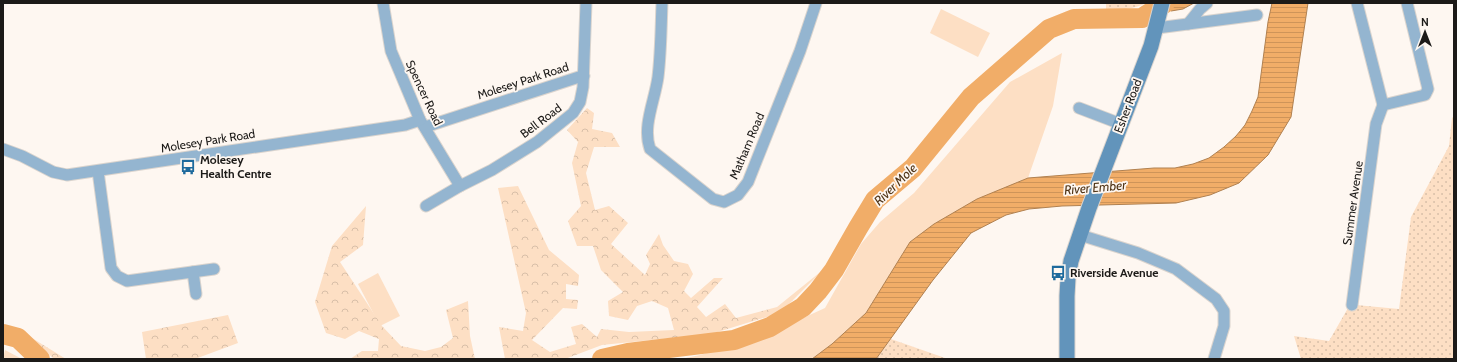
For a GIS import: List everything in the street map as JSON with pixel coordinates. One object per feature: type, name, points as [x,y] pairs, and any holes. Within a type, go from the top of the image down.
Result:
[{"type":"main road","name":"Esher Road","points":[[1067,359],[1066,318],[1068,278],[1071,261],[1103,170],[1151,46],[1162,3]]},
{"type":"street","name":"Spencer Road","points":[[383,3],[391,51],[422,123],[460,186]]},
{"type":"street","name":"Bell Road","points":[[426,206],[460,186],[492,170],[537,142],[569,117],[577,108],[580,102],[584,76],[586,3]]},
{"type":"street","name":"Matham Road","points":[[662,3],[658,78],[647,129],[647,140],[650,149],[713,199],[724,202],[738,195],[748,182],[800,51],[816,3]]},
{"type":"street","points":[[1188,24],[1207,3]]},
{"type":"street","points":[[1357,3],[1383,106],[1425,95],[1428,89],[1407,3]]},
{"type":"street","points":[[1158,23],[1188,24],[1257,16]]},
{"type":"street","name":"Molesey Park Road","points":[[3,149],[22,156],[53,172],[67,175],[422,123],[584,76]]},
{"type":"street","name":"Summer Avenue","points":[[1352,305],[1376,124],[1383,106]]},
{"type":"street","points":[[1079,108],[1121,124]]},
{"type":"street","points":[[98,171],[111,268],[117,276],[127,281],[214,269]]},
{"type":"street","points":[[1080,235],[1138,253],[1176,269],[1216,299],[1224,310],[1224,326],[1214,359]]},
{"type":"street","points":[[193,272],[196,294]]},
{"type":"green space","points":[[1106,3],[1147,3],[1132,8],[1106,11]]},
{"type":"green space","points":[[941,9],[990,33],[978,57],[930,33]]},
{"type":"green space","points":[[1062,53],[1053,106],[1028,178],[977,199],[934,224],[910,242],[866,313],[832,344],[812,359],[681,359],[700,355],[770,333],[825,308],[861,244],[880,222],[914,193],[1010,82]]},
{"type":"green space","points":[[587,108],[594,113],[592,129],[612,133],[620,147],[594,147],[586,173],[595,210],[609,206],[628,223],[611,244],[645,275],[650,264],[646,255],[659,234],[663,245],[674,261],[688,264],[693,274],[684,291],[691,298],[714,278],[723,278],[697,307],[706,317],[725,304],[736,318],[777,307],[824,269],[780,313],[711,334],[602,345],[565,359],[505,359],[499,327],[523,331],[526,313],[498,188],[518,186],[549,250],[579,275],[578,286],[566,284],[566,299],[578,300],[577,309],[563,308],[532,340],[550,352],[576,344],[571,327],[582,324],[597,337],[601,329],[629,332],[674,330],[668,308],[652,301],[637,306],[628,320],[609,316],[608,301],[623,292],[601,270],[593,246],[577,246],[568,221],[581,206],[572,163],[578,142],[567,130]]},
{"type":"green space","points":[[1454,116],[1454,359],[1301,359],[1294,336],[1329,341],[1348,308],[1356,305],[1399,309],[1411,217],[1449,146],[1452,118]]},
{"type":"green space","points":[[366,206],[363,245],[340,262],[382,326],[401,346],[425,351],[441,347],[453,338],[446,310],[468,301],[470,336],[475,359],[350,359],[362,351],[378,351],[379,339],[359,331],[345,339],[326,333],[315,302],[332,246]]},
{"type":"green space","points":[[378,273],[400,316],[380,326],[358,284]]},
{"type":"green space","points":[[228,315],[238,343],[195,359],[146,359],[142,332]]},
{"type":"green space","points":[[32,338],[66,359],[54,359]]},
{"type":"green space","points":[[891,339],[948,359],[876,359]]},
{"type":"green space","points":[[5,350],[22,359],[3,359]]},
{"type":"water","points":[[1173,3],[1194,3],[1183,9],[1171,11]]},
{"type":"water","name":"River Ember","points":[[1272,3],[1308,3],[1291,117],[1268,155],[1239,183],[1210,195],[1176,203],[1062,206],[1029,209],[1006,215],[971,233],[933,280],[876,359],[812,359],[832,344],[866,313],[910,242],[934,224],[977,199],[1028,178],[1154,168],[1175,168],[1193,164],[1209,158],[1224,147],[1245,125],[1258,97]]},
{"type":"waterway","name":"River Mole","points":[[602,359],[628,353],[734,340],[770,327],[803,307],[818,291],[834,270],[875,200],[913,168],[971,97],[1049,29],[1074,19],[1142,18],[1165,3]]},
{"type":"waterway","name":"River Mole","points":[[3,334],[18,338],[40,359]]},
{"type":"place","name":"Molesey Health Centre","points":[[188,167]]},
{"type":"place","name":"Riverside Avenue","points":[[1058,273]]}]
